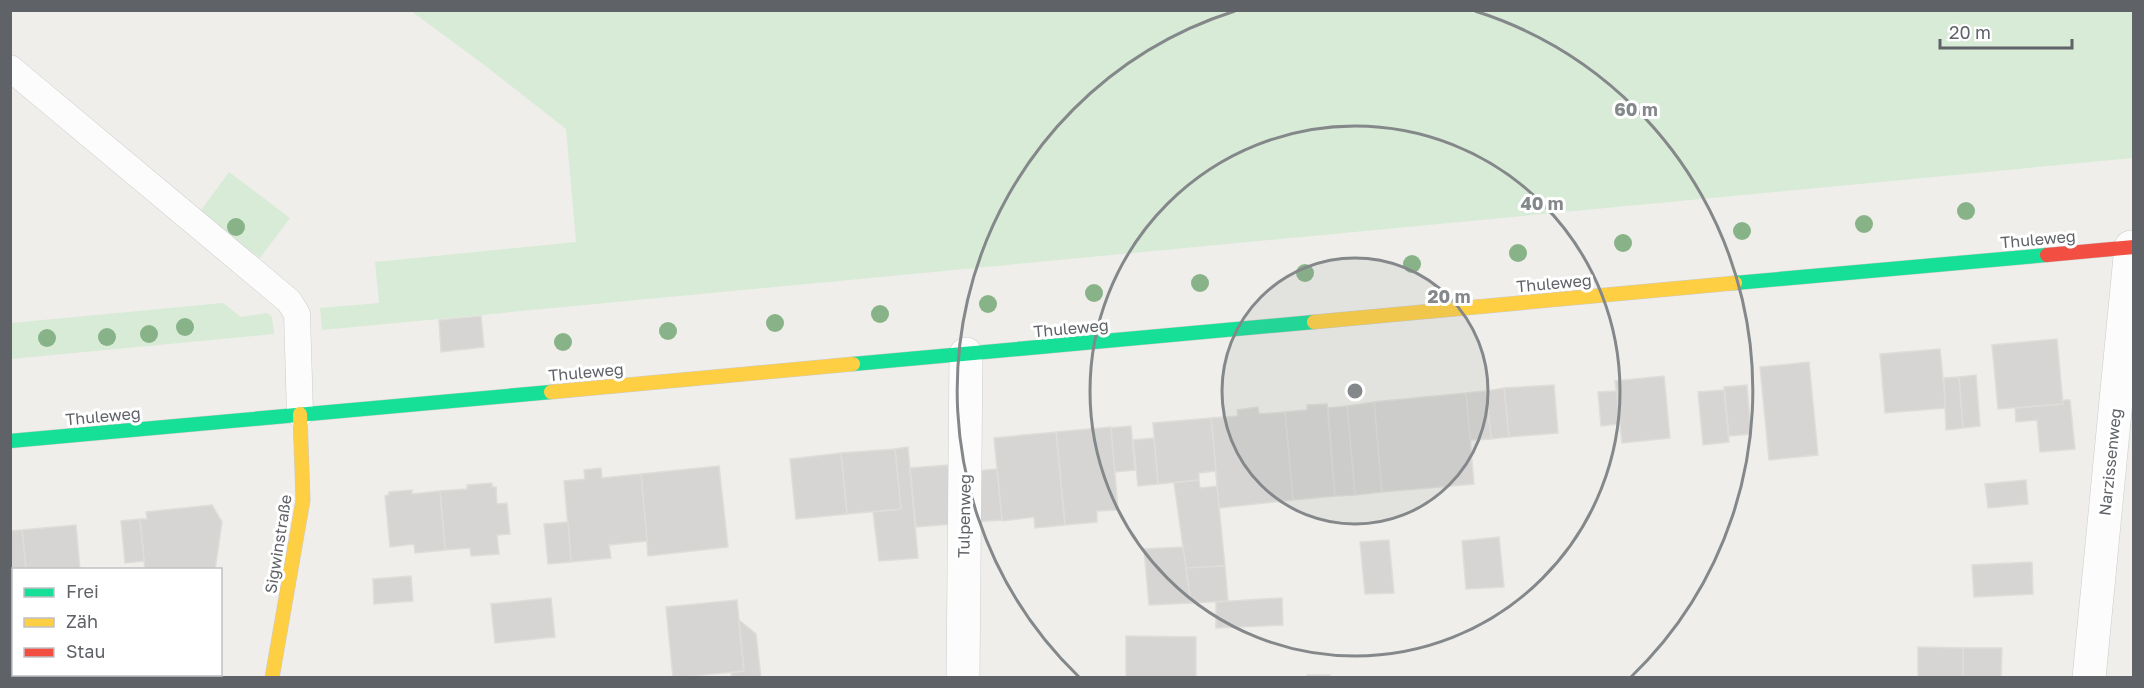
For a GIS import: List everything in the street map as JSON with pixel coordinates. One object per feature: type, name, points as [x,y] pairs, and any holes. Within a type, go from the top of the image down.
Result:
[{"type":"street","name":"Thuleweg","points":[[10,441],[2132,247]]},
{"type":"street","name":"Narzissenweg","points":[[2089,678],[2132,247]]},
{"type":"street","name":"Tulpenweg","points":[[963,678],[966,354]]},
{"type":"street","name":"Sigwinstraße","points":[[272,678],[303,500],[300,414]]},
{"type":"lane","points":[[10,68],[289,301],[297,314],[300,414]]},
{"type":"green space","points":[[411,11],[2133,11],[2133,158],[322,330],[320,308],[379,303],[375,262],[576,242],[566,129]]},
{"type":"green space","points":[[229,172],[290,218],[260,258],[199,213]]},
{"type":"green space","points":[[223,303],[241,317],[267,313],[272,317],[274,334],[11,359],[11,323]]},
{"type":"building","points":[[481,316],[484,347],[441,352],[439,320]]},
{"type":"building","points":[[2057,339],[2063,404],[1998,409],[1992,345]]},
{"type":"building","points":[[1940,349],[1946,408],[1885,413],[1880,354]]},
{"type":"building","points":[[1809,362],[1818,455],[1769,460],[1760,367]]},
{"type":"building","points":[[1976,375],[1980,426],[1963,428],[1959,377]]},
{"type":"building","points":[[1664,376],[1670,438],[1622,443],[1615,381]]},
{"type":"building","points":[[1959,377],[1963,428],[1946,430],[1944,378]]},
{"type":"building","points":[[1554,385],[1558,433],[1509,437],[1504,388]]},
{"type":"building","points":[[1747,385],[1751,434],[1729,436],[1724,387]]},
{"type":"building","points":[[1504,388],[1509,437],[1491,439],[1486,391]]},
{"type":"building","points":[[1724,390],[1729,442],[1703,445],[1698,392]]},
{"type":"building","points":[[1486,391],[1491,439],[1470,440],[1466,393]]},
{"type":"building","points":[[1617,391],[1619,424],[1601,426],[1598,392]]},
{"type":"building","points":[[1466,393],[1474,484],[1382,492],[1374,402]]},
{"type":"building","points":[[2062,400],[2070,400],[2075,449],[2040,452],[2037,420],[2016,422],[2015,408],[2063,404]]},
{"type":"building","points":[[1374,402],[1382,492],[1355,495],[1347,406]]},
{"type":"building","points":[[1327,404],[1335,496],[1293,500],[1285,412],[1307,410],[1307,405]]},
{"type":"building","points":[[1347,406],[1355,495],[1335,496],[1328,408]]},
{"type":"building","points":[[1258,407],[1259,414],[1285,412],[1293,500],[1219,508],[1211,418],[1238,416],[1237,410]]},
{"type":"building","points":[[1211,418],[1216,471],[1199,473],[1199,480],[1158,484],[1153,423]]},
{"type":"building","points":[[1131,426],[1135,470],[1115,472],[1110,428]]},
{"type":"building","points":[[1111,427],[1118,510],[1097,511],[1097,522],[1065,525],[1056,432]]},
{"type":"building","points":[[1056,432],[1065,525],[1035,528],[1034,517],[1002,521],[994,438]]},
{"type":"building","points":[[1154,438],[1158,484],[1138,486],[1133,440]]},
{"type":"building","points":[[908,447],[918,558],[879,561],[873,512],[901,509],[895,449]]},
{"type":"building","points":[[895,449],[901,509],[847,514],[841,453]]},
{"type":"building","points":[[841,453],[847,514],[796,519],[790,459]]},
{"type":"building","points":[[948,465],[953,524],[916,527],[910,468]]},
{"type":"building","points":[[719,466],[728,547],[648,556],[641,474]]},
{"type":"building","points":[[601,468],[602,478],[641,474],[647,541],[609,545],[611,558],[571,562],[564,481],[585,479],[584,470]]},
{"type":"building","points":[[997,469],[1002,520],[974,522],[975,471]]},
{"type":"building","points":[[1199,480],[1200,488],[1217,486],[1225,566],[1186,568],[1174,483]]},
{"type":"building","points":[[2026,480],[2028,504],[1988,508],[1985,484]]},
{"type":"building","points":[[492,483],[492,487],[496,487],[497,504],[507,503],[510,534],[497,535],[499,554],[471,556],[470,548],[445,550],[440,491],[467,489],[467,485]]},
{"type":"building","points":[[412,490],[412,494],[440,491],[445,550],[415,553],[414,544],[390,547],[385,496],[389,495],[389,492]]},
{"type":"building","points":[[212,505],[222,522],[215,568],[145,568],[140,519],[147,519],[146,512]]},
{"type":"building","points":[[140,519],[144,561],[125,563],[121,521]]},
{"type":"building","points":[[568,522],[571,562],[548,564],[544,524]]},
{"type":"building","points":[[76,525],[80,568],[26,568],[22,530]]},
{"type":"building","points":[[22,530],[26,568],[12,568],[12,606],[10,607],[10,531]]},
{"type":"building","points":[[1499,537],[1504,587],[1466,589],[1462,541]]},
{"type":"building","points":[[1389,540],[1394,593],[1365,594],[1360,542]]},
{"type":"building","points":[[1183,547],[1191,603],[1149,605],[1144,549]]},
{"type":"building","points":[[2032,562],[2033,594],[1974,597],[1972,565]]},
{"type":"building","points":[[1225,566],[1228,601],[1191,603],[1186,568]]},
{"type":"building","points":[[411,576],[413,601],[374,604],[373,579]]},
{"type":"building","points":[[551,598],[555,637],[495,643],[491,604]]},
{"type":"building","points":[[1282,598],[1283,625],[1216,628],[1216,602]]},
{"type":"building","points":[[737,600],[744,671],[673,678],[666,607]]},
{"type":"building","points":[[739,620],[756,634],[761,678],[732,678],[731,673],[744,671]]},
{"type":"building","points":[[1126,636],[1196,637],[1196,678],[1126,678]]},
{"type":"building","points":[[1918,647],[1963,648],[1963,678],[1918,678]]},
{"type":"building","points":[[1963,648],[2002,648],[2001,678],[1963,678]]},
{"type":"building","points":[[1307,675],[1330,675],[1330,678],[1307,678]]},
{"type":"traffic: fast","points":[[1735,283],[2047,255]]},
{"type":"traffic: fast","points":[[853,364],[1314,322]]},
{"type":"traffic: fast","points":[[10,441],[551,392]]},
{"type":"traffic: slow","points":[[1314,322],[1735,283]]},
{"type":"traffic: slow","points":[[551,392],[853,364]]},
{"type":"traffic: slow","points":[[272,678],[303,500],[300,414]]},
{"type":"traffic: jam","points":[[2047,255],[2134,247]]}]
